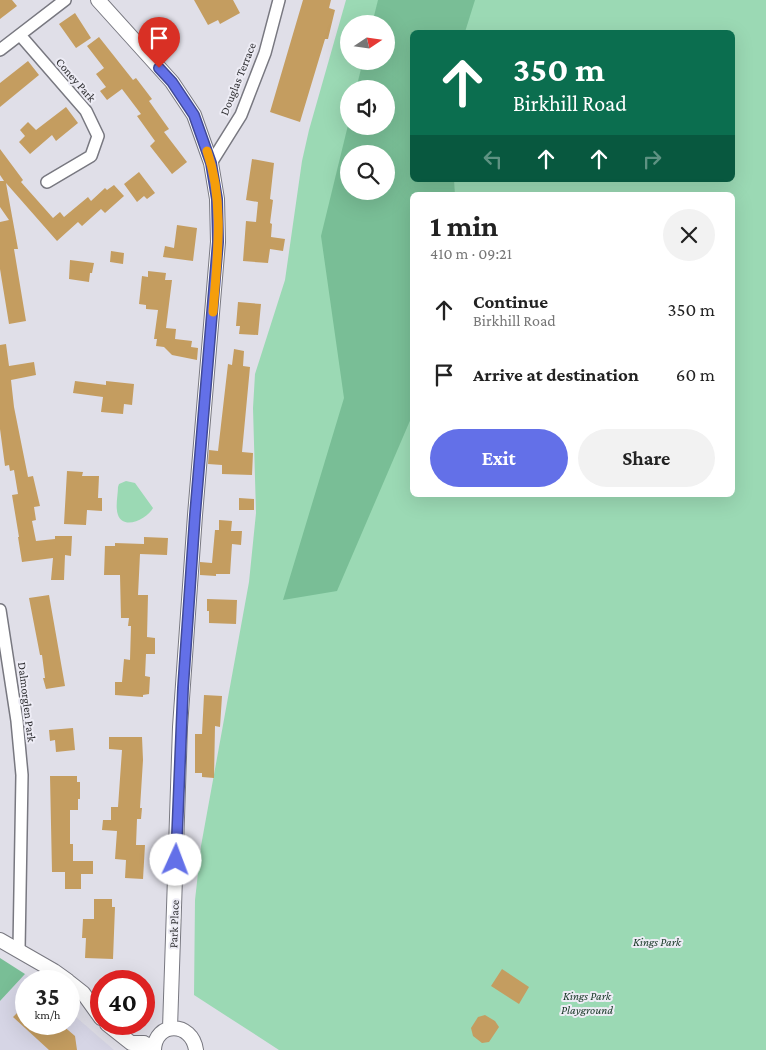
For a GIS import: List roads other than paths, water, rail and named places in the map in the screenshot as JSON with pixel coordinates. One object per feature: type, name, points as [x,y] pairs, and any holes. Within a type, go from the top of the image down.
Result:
[{"type":"street","points":[[0,50],[65,0]]},
{"type":"street","name":"Park Place","points":[[98,0],[172,82],[194,115],[211,163],[217,199],[218,242],[195,515],[180,727],[170,1028]]},
{"type":"street","name":"Douglas Terrace","points":[[211,163],[241,115],[265,53],[279,0]]},
{"type":"street","name":"Coney Park","points":[[20,35],[86,111],[98,136],[91,156],[47,182]]},
{"type":"street","name":"Dalmorglen Park","points":[[0,610],[18,722],[22,775],[18,949]]},
{"type":"street","points":[[0,940],[52,970]]},
{"type":"street","points":[[80,991],[90,1003]]},
{"type":"street","points":[[121,1035],[131,1043],[144,1043],[154,1050],[157,1037],[163,1031],[176,1028],[187,1031],[194,1040],[197,1050]]},
{"type":"park label","name":"Kings Park","points":[[657,942]]},
{"type":"park label","name":"Kings Park Playground","points":[[587,1003]]}]
